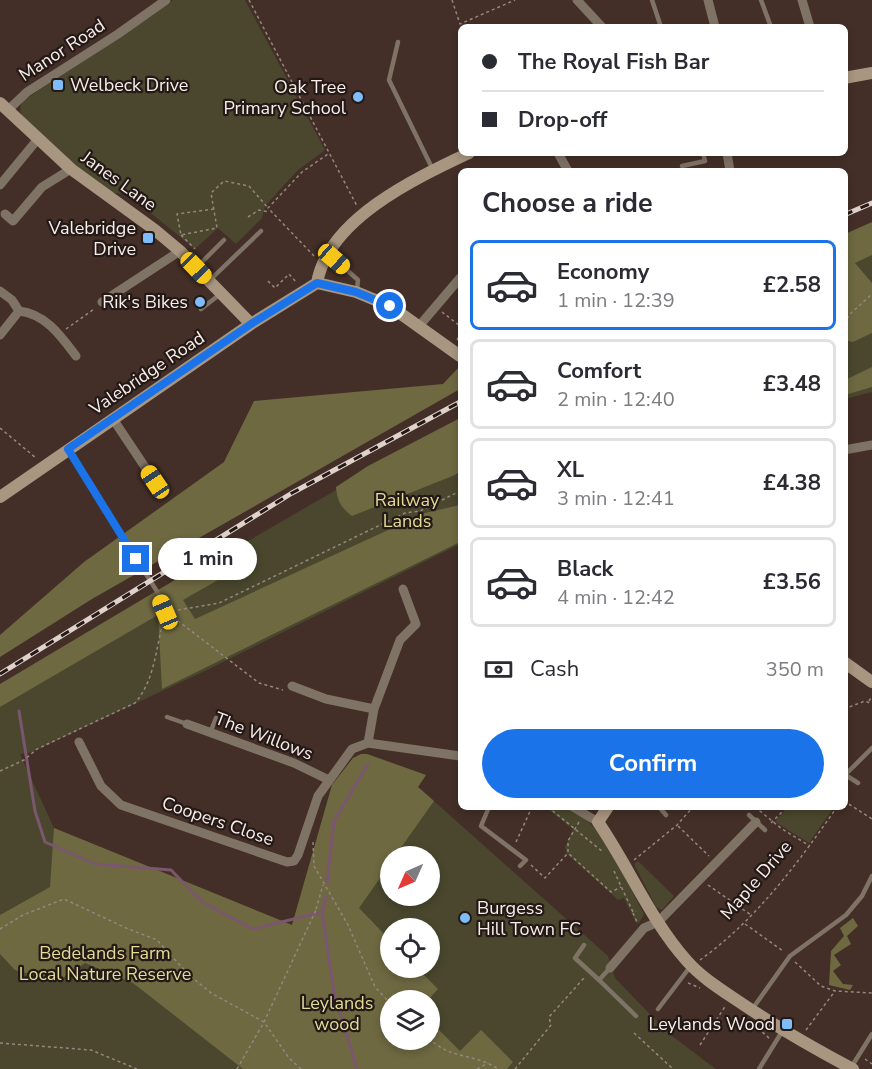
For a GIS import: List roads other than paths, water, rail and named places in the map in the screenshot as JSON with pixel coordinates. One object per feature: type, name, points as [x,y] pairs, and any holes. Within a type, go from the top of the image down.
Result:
[{"type":"street","name":"Manor Road","points":[[4,106],[166,0]]},
{"type":"street","points":[[577,0],[599,24]]},
{"type":"street","points":[[708,0],[714,24]]},
{"type":"street","points":[[802,0],[809,24]]},
{"type":"street","points":[[848,77],[872,73]]},
{"type":"street","name":"Janes Lane","points":[[4,106],[37,140],[71,169],[180,251],[251,324]]},
{"type":"street","points":[[0,185],[37,140]]},
{"type":"street","points":[[458,354],[420,325],[390,306],[356,292],[317,283],[322,264],[331,248],[362,215],[432,166],[460,156]]},
{"type":"street","points":[[5,214],[13,221],[42,187],[71,169]]},
{"type":"street","points":[[102,302],[180,251]]},
{"type":"street","points":[[420,325],[458,280]]},
{"type":"street","name":"Valebridge Road","points":[[0,497],[251,324],[317,283]]},
{"type":"street","points":[[0,291],[12,300],[18,311]]},
{"type":"street","points":[[18,311],[29,312],[60,333],[76,356]]},
{"type":"street","points":[[0,335],[18,311]]},
{"type":"street","points":[[60,352],[69,346]]},
{"type":"street","points":[[113,419],[155,482]]},
{"type":"street","points":[[848,449],[872,446]]},
{"type":"street","points":[[368,743],[374,709],[400,640],[416,624],[403,589]]},
{"type":"street","points":[[848,665],[872,682]]},
{"type":"street","points":[[292,686],[326,699],[374,709]]},
{"type":"street","name":"The Willows","points":[[187,724],[294,763],[329,780]]},
{"type":"street","name":"Coopers Close","points":[[79,742],[101,786],[121,805],[287,862],[294,861],[298,855],[318,796],[329,780]]},
{"type":"street","points":[[329,780],[352,749],[368,743],[458,756]]},
{"type":"street","points":[[578,810],[598,822],[635,879],[658,922],[692,966],[731,996],[797,1040],[851,1069]]},
{"type":"street","points":[[598,822],[606,810]]},
{"type":"street","name":"Maple Drive","points":[[610,968],[644,928],[658,922],[756,822]]},
{"type":"lane","points":[[652,0],[660,24]]},
{"type":"lane","points":[[761,0],[770,24]]},
{"type":"lane","points":[[398,42],[389,80],[432,166]]},
{"type":"lane","points":[[682,166],[705,161],[704,156]]},
{"type":"lane","points":[[209,281],[261,231]]},
{"type":"lane","points":[[196,268],[224,240]]},
{"type":"lane","points":[[331,248],[358,280],[356,292]]},
{"type":"lane","points":[[201,309],[222,294]]},
{"type":"lane","points":[[68,449],[158,593],[165,612]]},
{"type":"lane","points":[[167,717],[187,724]]},
{"type":"lane","points":[[210,733],[216,718]]},
{"type":"lane","points":[[848,771],[872,748]]},
{"type":"lane","points":[[848,776],[858,783]]},
{"type":"lane","points":[[488,810],[481,826],[526,860],[520,866]]},
{"type":"lane","points":[[662,810],[666,815]]},
{"type":"lane","points":[[749,814],[765,830]]},
{"type":"lane","points":[[752,1010],[790,956],[846,915],[862,896],[872,876]]},
{"type":"lane","points":[[584,945],[574,958],[636,1016]]},
{"type":"lane","points":[[658,1009],[680,977],[692,966]]},
{"type":"lane","points":[[599,980],[610,968]]},
{"type":"lane","points":[[759,1069],[783,1030]]},
{"type":"lane","points":[[851,1069],[872,1034]]},
{"type":"waterway","points":[[19,711],[35,811],[45,842],[95,864],[171,870],[202,902],[253,929],[322,912]]},
{"type":"waterway","points":[[327,883],[334,821],[368,764]]},
{"type":"waterway","points":[[326,897],[322,912],[334,993],[357,1069]]},
{"type":"railway","points":[[848,213],[872,203]]},
{"type":"railway","points":[[0,674],[292,493],[458,403]]},
{"type":"place","name":"Welbeck Drive","points":[[58,85]]},
{"type":"place","name":"Oak Tree Primary School","points":[[358,97]]},
{"type":"place","name":"Valebridge Drive","points":[[148,238]]},
{"type":"place","name":"Rik's Bikes","points":[[200,302]]},
{"type":"place","name":"Burgess Hill Town FC","points":[[465,918]]},
{"type":"place","name":"Leylands Wood","points":[[787,1024]]},
{"type":"park label","name":"Railway Lands","points":[[407,510]]},
{"type":"park label","name":"Bedelands Farm Local Nature Reserve","points":[[105,963]]},
{"type":"park label","name":"Leylands wood","points":[[337,1013]]}]
